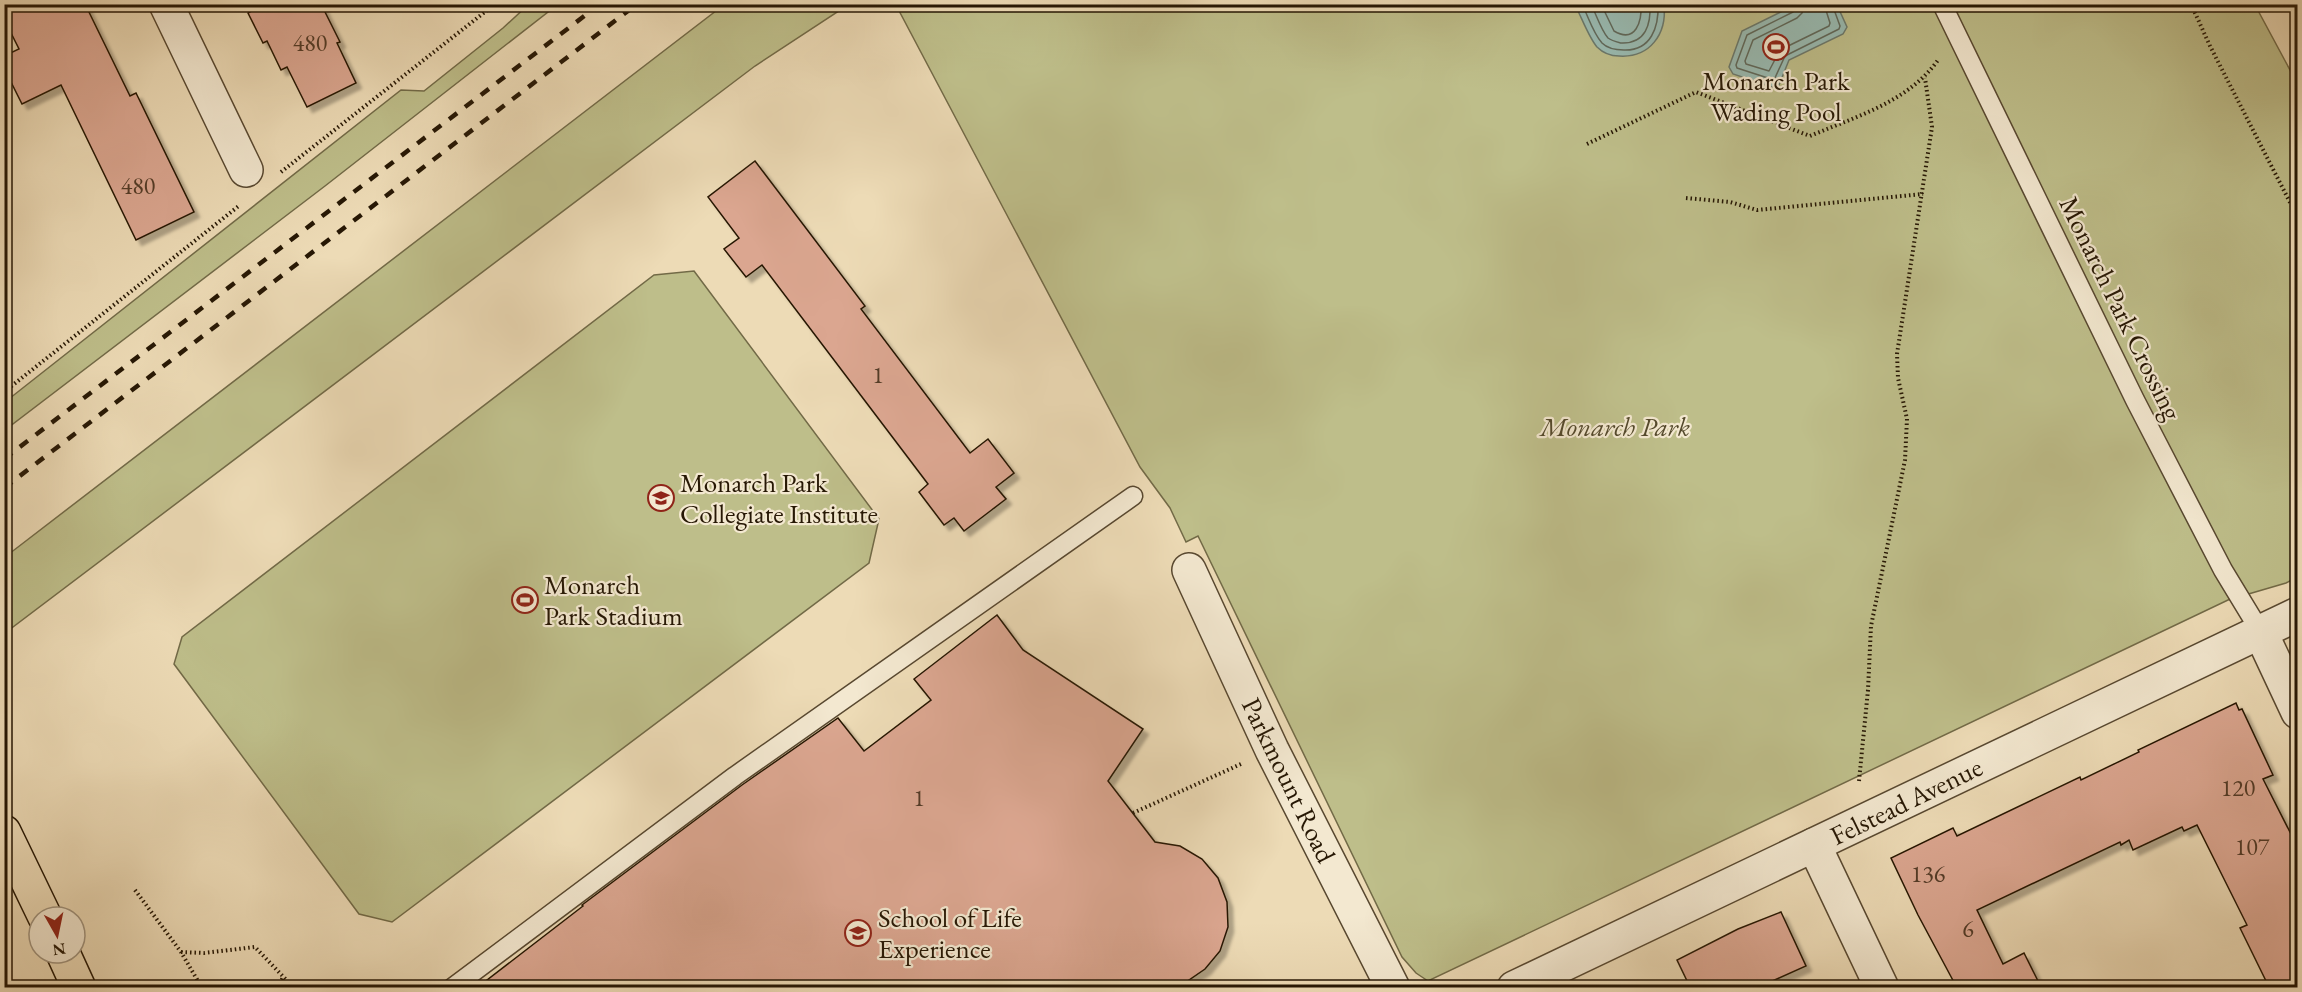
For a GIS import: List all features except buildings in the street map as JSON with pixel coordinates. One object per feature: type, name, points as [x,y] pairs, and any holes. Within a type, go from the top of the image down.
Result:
[{"type":"main road","points":[[4,832],[39,905]]},
{"type":"main road","points":[[69,965],[79,987]]},
{"type":"street","points":[[166,4],[246,170]]},
{"type":"street","name":"Parkmount Road","points":[[1189,570],[1272,750],[1393,987]]},
{"type":"street","name":"Felstead Avenue","points":[[1514,987],[2298,614]]},
{"type":"street","points":[[2260,631],[2298,712]]},
{"type":"street","points":[[1814,845],[1882,987]]},
{"type":"lane","name":"Monarch Park Crossing","points":[[1942,4],[2135,400],[2223,570],[2260,631]]},
{"type":"lane","points":[[452,987],[735,776],[1133,496]]},
{"type":"path","points":[[2191,4],[2298,218]]},
{"type":"path","points":[[1587,144],[1696,92],[1810,136],[1896,100],[1918,81],[1925,78],[1932,127],[1923,194],[1908,270],[1897,354],[1898,378],[1907,419],[1905,460],[1871,626],[1868,690],[1859,782]]},
{"type":"path","points":[[1686,198],[1731,202],[1757,210],[1923,194]]},
{"type":"path","points":[[1133,813],[1272,750]]},
{"type":"path","points":[[135,890],[181,952],[202,987]]},
{"type":"path","points":[[181,952],[204,953],[255,947],[294,987]]},
{"type":"path","points":[[278,987],[284,977]]},
{"type":"green space","points":[[725,4],[848,5],[755,66],[5,633],[5,557]]},
{"type":"green space","points":[[528,5],[557,5],[325,186],[5,430],[5,402],[401,90],[424,91]]},
{"type":"green space","name":"Monarch Park","points":[[896,5],[2255,5],[2297,83],[2297,577],[2286,583],[2228,600],[1428,981],[1416,973],[1402,957],[1198,536],[1186,542],[1170,508],[1140,467]]},
{"type":"green space","name":"Monarch Park Stadium","points":[[694,271],[879,519],[869,563],[392,922],[359,914],[174,664],[182,637],[654,275]]},
{"type":"water","points":[[1575,5],[1664,5],[1663,25],[1654,42],[1640,53],[1630,56],[1607,54],[1594,43]]},
{"type":"water","name":"Monarch Park Wading Pool","points":[[1795,5],[1837,5],[1847,27],[1843,34],[1789,60],[1779,85],[1772,87],[1733,74],[1729,67],[1742,31]]},
{"type":"railway","points":[[4,459],[600,4]]},
{"type":"railway","points":[[4,488],[637,4]]},
{"type":"place","name":"Monarch Park Wading Pool","points":[[1776,47]]},
{"type":"place","name":"Monarch Park Collegiate Institute","points":[[661,498]]},
{"type":"place","name":"Monarch Park Stadium","points":[[525,600]]},
{"type":"place","name":"School of Life Experience","points":[[858,933]]}]
